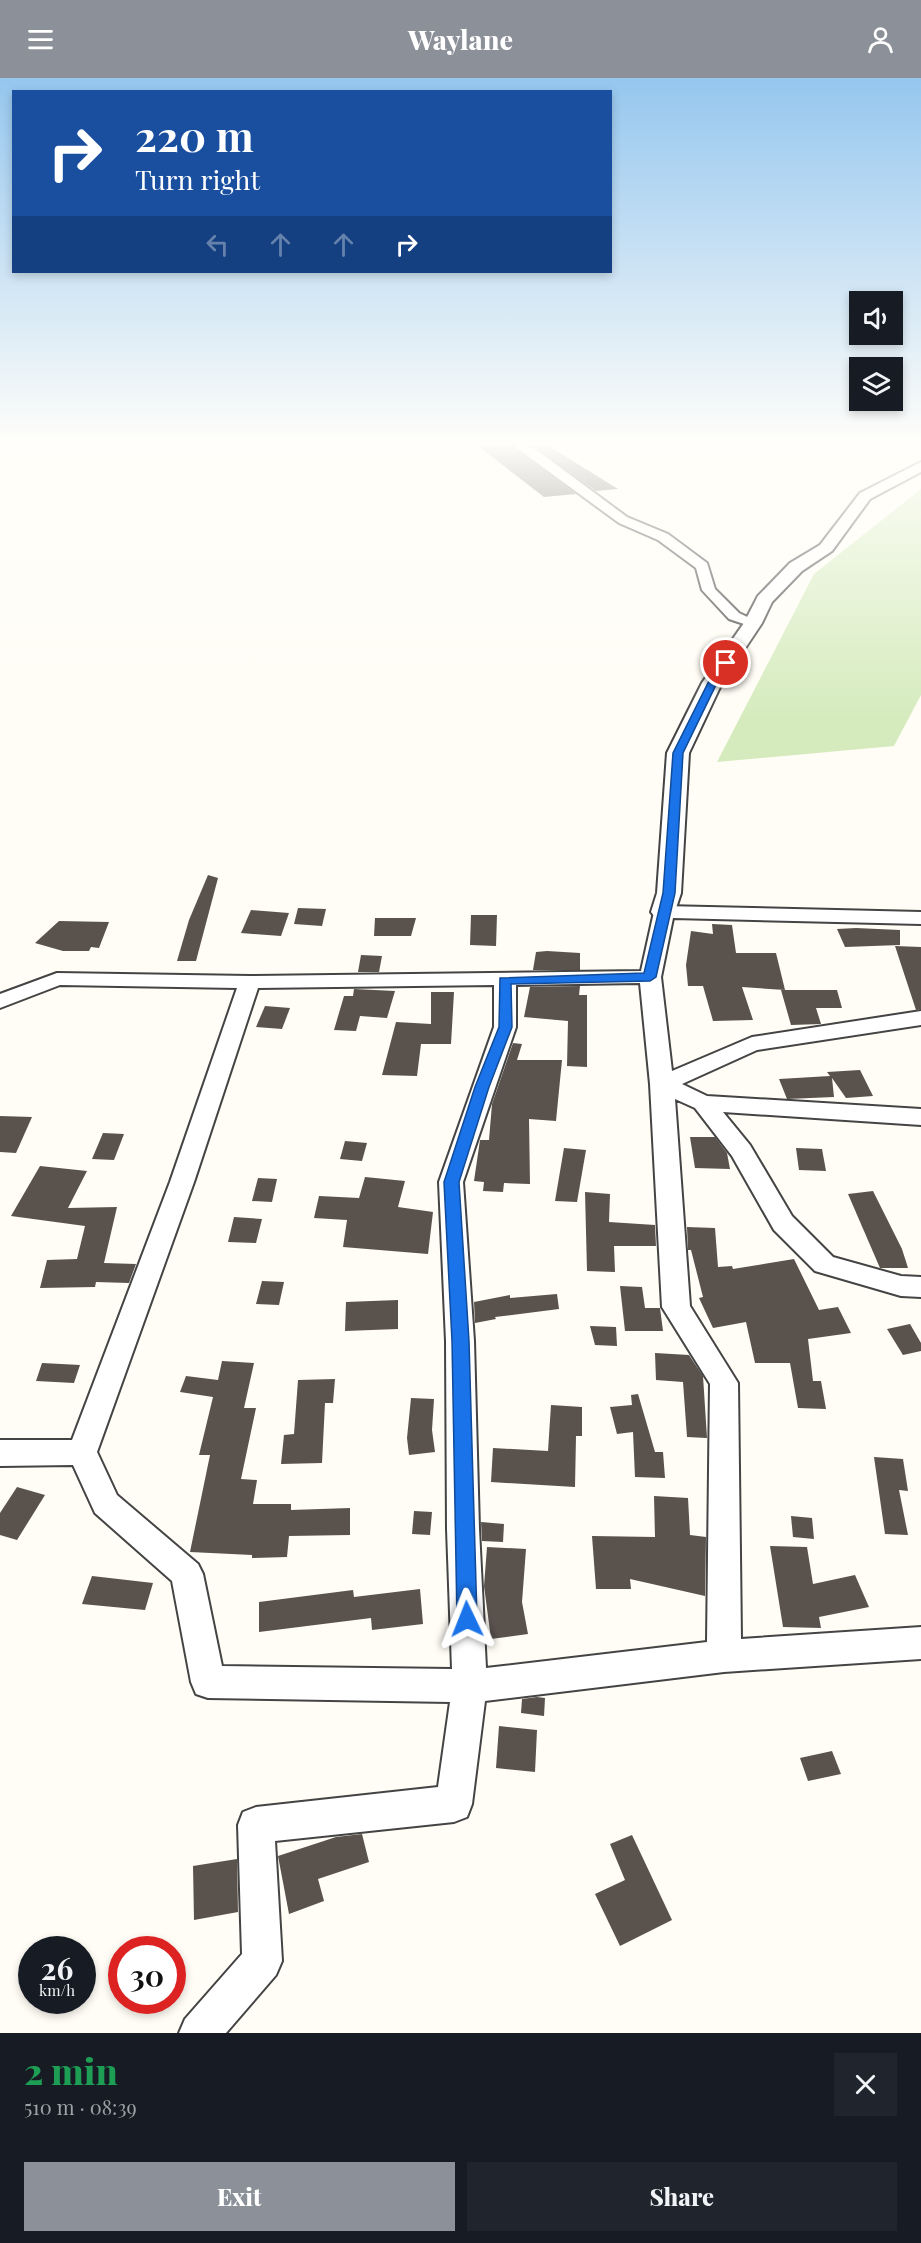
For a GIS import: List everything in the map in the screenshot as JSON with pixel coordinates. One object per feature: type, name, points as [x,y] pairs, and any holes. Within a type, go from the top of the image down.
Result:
[{"type":"street","points":[[663,537],[702,566],[709,590],[734,616],[753,623]]},
{"type":"street","points":[[724,1656],[723,1383],[676,1306],[662,1084],[650,977],[669,893],[678,753],[712,683],[753,623],[764,600],[796,567],[826,548],[834,537]]},
{"type":"street","points":[[664,912],[921,918]]},
{"type":"street","points":[[0,1002],[57,979],[250,982],[650,977]]},
{"type":"street","points":[[199,2033],[262,1961],[256,1825],[454,1804],[470,1686],[463,1529],[460,1341],[451,1182],[482,1087],[505,1027],[505,980]]},
{"type":"street","points":[[250,982],[182,1182],[82,1452],[106,1504],[187,1574],[208,1683],[470,1686],[724,1656],[921,1643]]},
{"type":"street","points":[[662,1084],[752,1044],[921,1018]]},
{"type":"street","points":[[662,1084],[703,1103],[921,1117]]},
{"type":"street","points":[[703,1103],[741,1151],[783,1223],[824,1264],[901,1286],[921,1287]]},
{"type":"street","points":[[0,1453],[82,1452]]},
{"type":"green space","points":[[860,537],[921,537],[921,695],[894,746],[717,762],[814,574]]},
{"type":"building","points":[[208,875],[218,878],[196,961],[177,961],[189,920]]},
{"type":"building","points":[[298,908],[326,909],[322,926],[294,924]]},
{"type":"building","points":[[251,910],[289,913],[281,936],[241,933]]},
{"type":"building","points":[[471,915],[497,915],[496,946],[470,945]]},
{"type":"building","points":[[375,918],[416,918],[411,936],[374,936]]},
{"type":"building","points":[[59,921],[109,922],[99,948],[91,947],[89,951],[63,951],[35,943]]},
{"type":"building","points":[[712,924],[732,925],[736,953],[776,953],[785,990],[742,987],[753,1020],[713,1021],[703,986],[688,986],[686,965],[691,931],[713,934]]},
{"type":"building","points":[[837,929],[900,930],[900,945],[845,947]]},
{"type":"building","points":[[895,946],[921,947],[921,1009],[916,1010]]},
{"type":"building","points":[[536,952],[580,953],[580,970],[533,970]]},
{"type":"building","points":[[361,955],[382,956],[379,972],[358,972]]},
{"type":"building","points":[[580,986],[579,995],[587,995],[587,1067],[567,1066],[568,1021],[524,1017],[530,987]]},
{"type":"building","points":[[354,989],[395,991],[387,1018],[360,1016],[356,1031],[334,1030],[344,996],[353,996]]},
{"type":"building","points":[[781,990],[837,990],[842,1008],[816,1008],[821,1024],[791,1025]]},
{"type":"building","points":[[431,992],[454,992],[451,1044],[421,1044],[417,1076],[382,1075],[396,1022],[431,1024]]},
{"type":"building","points":[[265,1006],[290,1008],[282,1029],[256,1027]]},
{"type":"building","points":[[513,1043],[522,1044],[517,1060],[562,1060],[556,1121],[529,1119],[530,1184],[504,1183],[503,1192],[483,1191],[484,1182],[474,1181],[480,1140],[489,1140],[492,1104]]},
{"type":"building","points":[[860,1070],[873,1096],[846,1098],[832,1078],[834,1097],[787,1099],[779,1079],[830,1076],[827,1072]]},
{"type":"building","points":[[0,1116],[32,1117],[16,1153],[0,1152]]},
{"type":"building","points":[[103,1133],[124,1134],[114,1160],[92,1159]]},
{"type":"building","points":[[690,1137],[715,1137],[727,1153],[730,1169],[695,1168]]},
{"type":"building","points":[[345,1141],[367,1143],[362,1161],[340,1159]]},
{"type":"building","points":[[564,1148],[586,1150],[577,1202],[555,1201]]},
{"type":"building","points":[[796,1148],[822,1149],[826,1171],[799,1170]]},
{"type":"building","points":[[40,1166],[87,1171],[68,1208],[117,1207],[104,1263],[136,1264],[129,1283],[96,1282],[95,1287],[40,1288],[47,1260],[77,1259],[85,1226],[11,1216]]},
{"type":"building","points":[[365,1177],[405,1181],[398,1207],[433,1212],[428,1254],[343,1247],[347,1220],[314,1218],[319,1196],[359,1198]]},
{"type":"building","points":[[258,1178],[277,1179],[272,1202],[252,1201]]},
{"type":"building","points":[[873,1191],[902,1249],[908,1268],[880,1268],[848,1194]]},
{"type":"building","points":[[585,1192],[610,1194],[609,1222],[655,1225],[656,1246],[614,1246],[615,1272],[587,1271]]},
{"type":"building","points":[[234,1217],[262,1219],[256,1243],[228,1242]]},
{"type":"building","points":[[687,1227],[715,1228],[718,1267],[732,1266],[733,1269],[794,1259],[819,1310],[838,1307],[851,1333],[808,1339],[813,1381],[821,1381],[826,1409],[798,1408],[790,1363],[755,1363],[746,1322],[713,1328],[699,1298],[703,1297],[691,1250],[688,1250]]},
{"type":"building","points":[[262,1281],[284,1282],[279,1305],[256,1304]]},
{"type":"building","points":[[620,1286],[642,1287],[645,1308],[660,1308],[663,1331],[625,1331]]},
{"type":"building","points":[[557,1294],[559,1309],[495,1317],[496,1319],[475,1323],[474,1302],[510,1295],[510,1298]]},
{"type":"building","points":[[398,1300],[398,1329],[345,1331],[346,1302]]},
{"type":"building","points":[[910,1324],[921,1343],[921,1351],[903,1355],[887,1329]]},
{"type":"building","points":[[590,1326],[616,1327],[617,1346],[595,1345]]},
{"type":"building","points":[[655,1353],[689,1355],[703,1376],[707,1438],[687,1437],[683,1382],[656,1380]]},
{"type":"building","points":[[222,1361],[254,1363],[244,1408],[256,1408],[241,1479],[257,1480],[253,1504],[291,1504],[291,1510],[350,1508],[350,1535],[289,1536],[287,1557],[252,1558],[252,1555],[190,1552],[210,1455],[199,1455],[213,1397],[180,1392],[186,1376],[218,1380]]},
{"type":"building","points":[[42,1363],[80,1365],[74,1383],[36,1381]]},
{"type":"building","points":[[335,1379],[333,1403],[325,1403],[322,1463],[281,1464],[284,1435],[294,1434],[298,1380]]},
{"type":"building","points":[[638,1394],[655,1452],[663,1452],[665,1478],[635,1477],[633,1432],[617,1434],[610,1407],[632,1405],[631,1395]]},
{"type":"building","points":[[411,1398],[434,1399],[432,1430],[435,1452],[409,1455],[407,1438]]},
{"type":"building","points":[[551,1405],[582,1407],[582,1436],[576,1436],[575,1487],[491,1482],[493,1448],[548,1451]]},
{"type":"building","points":[[874,1457],[903,1459],[908,1491],[899,1490],[908,1535],[885,1534]]},
{"type":"building","points":[[17,1487],[45,1495],[17,1540],[0,1535],[0,1513]]},
{"type":"building","points":[[654,1496],[688,1498],[690,1535],[706,1537],[705,1596],[630,1579],[631,1589],[596,1589],[592,1536],[655,1537]]},
{"type":"building","points":[[414,1511],[432,1512],[430,1535],[412,1534]]},
{"type":"building","points":[[791,1516],[812,1518],[814,1539],[793,1537]]},
{"type":"building","points":[[481,1522],[504,1524],[503,1542],[482,1541]]},
{"type":"building","points":[[770,1546],[807,1547],[813,1584],[855,1575],[869,1607],[819,1617],[821,1628],[783,1627]]},
{"type":"building","points":[[487,1547],[526,1549],[522,1602],[528,1634],[491,1639],[484,1586]]},
{"type":"building","points":[[92,1576],[153,1583],[145,1610],[82,1604]]},
{"type":"building","points":[[420,1589],[423,1624],[372,1630],[371,1618],[259,1632],[259,1602],[353,1590],[354,1597]]},
{"type":"building","points":[[545,1698],[544,1716],[521,1713],[522,1699]]},
{"type":"building","points":[[499,1726],[537,1730],[535,1772],[496,1768]]},
{"type":"building","points":[[832,1751],[841,1774],[808,1781],[800,1758]]},
{"type":"building","points":[[362,1834],[369,1862],[318,1879],[324,1901],[289,1914],[278,1856],[336,1837]]},
{"type":"building","points":[[632,1835],[672,1920],[620,1946],[595,1894],[625,1880],[610,1844]]},
{"type":"building","points":[[237,1859],[238,1912],[194,1920],[193,1866]]},
{"type":"route","points":[[467,1619],[460,1341],[451,1182],[482,1087],[505,1027],[505,980],[650,977],[669,893],[678,753],[712,683],[726,663]]}]
